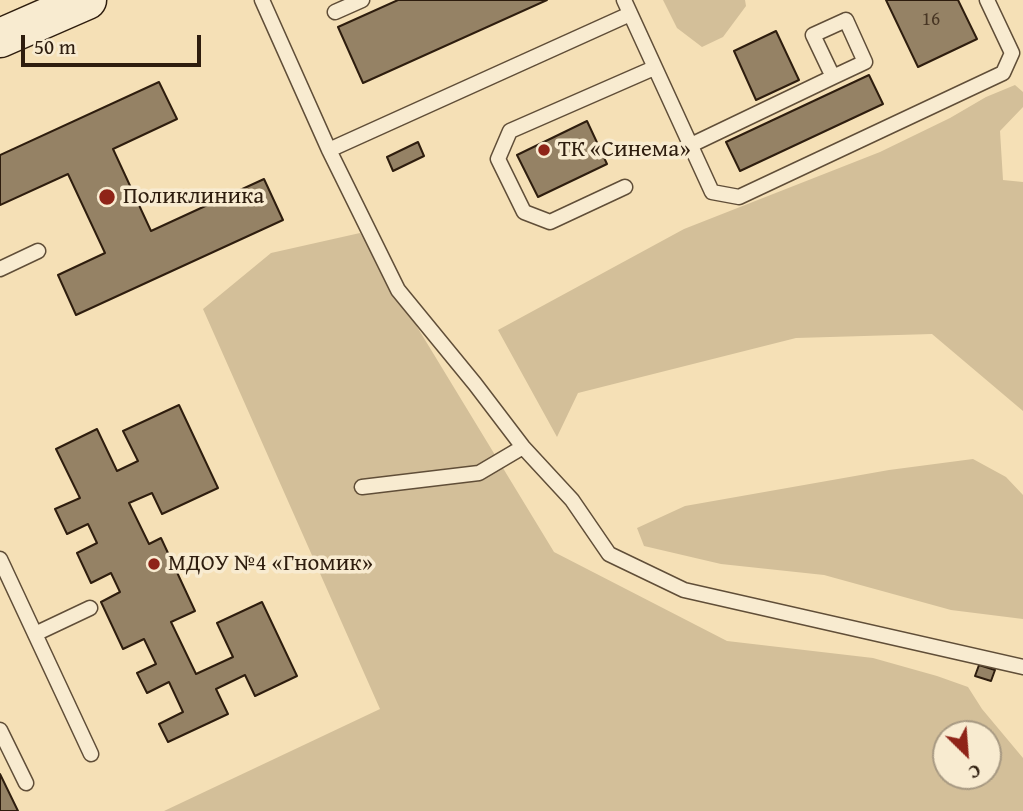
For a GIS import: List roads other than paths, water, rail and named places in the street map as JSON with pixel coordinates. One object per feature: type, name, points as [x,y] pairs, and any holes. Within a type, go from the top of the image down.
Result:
[{"type":"street","points":[[0,38],[87,0]]},
{"type":"lane","points":[[262,0],[329,149],[398,290],[523,447],[572,500],[609,554],[684,590],[1023,667]]},
{"type":"lane","points":[[335,12],[362,0]]},
{"type":"lane","points":[[329,149],[627,7],[712,192],[739,197],[1003,72],[1012,52],[988,0]]},
{"type":"lane","points":[[625,187],[550,222],[524,212],[498,159],[510,131],[654,68]]},
{"type":"lane","points":[[691,145],[833,77]]},
{"type":"lane","points":[[0,269],[38,251]]},
{"type":"lane","points":[[362,486],[479,473],[523,447]]},
{"type":"lane","points":[[0,559],[91,754]]},
{"type":"lane","points":[[35,634],[90,608]]},
{"type":"lane","points":[[0,730],[26,783]]},
{"type":"place","name":"ТК «Синема»","points":[[544,150]]},
{"type":"place","name":"Поликлиника","points":[[107,197]]},
{"type":"place","name":"МДОУ №4 «Гномик»","points":[[154,564]]}]
